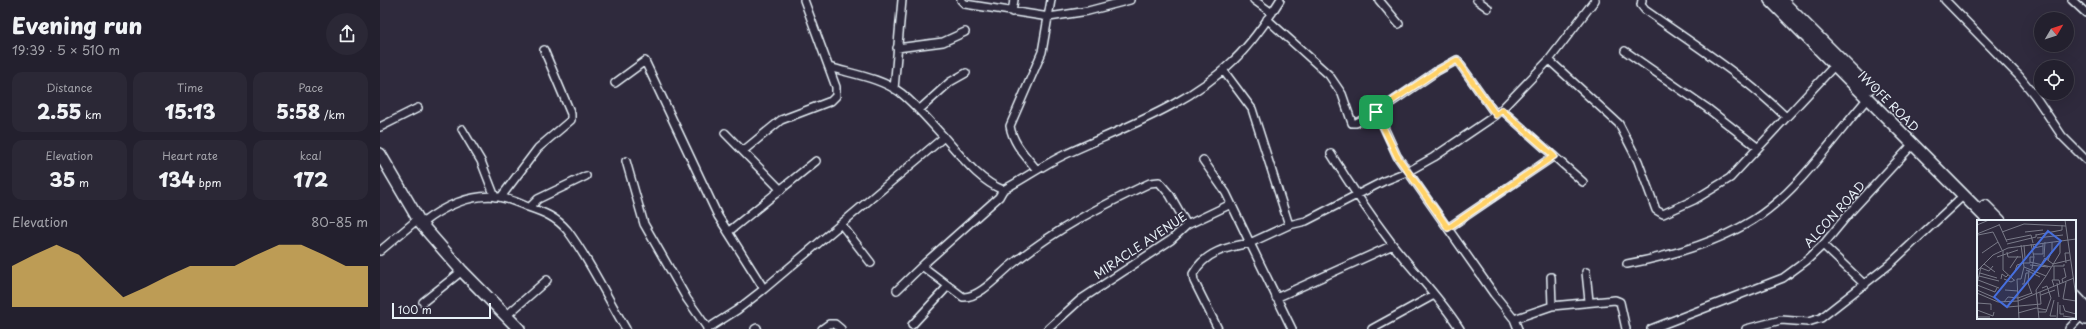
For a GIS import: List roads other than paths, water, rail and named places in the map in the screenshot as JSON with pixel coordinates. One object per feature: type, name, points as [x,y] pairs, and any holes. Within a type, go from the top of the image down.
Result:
[{"type":"street","points":[[743,151],[781,120],[831,101],[836,96],[836,87],[804,0]]},
{"type":"street","points":[[894,89],[902,0]]},
{"type":"street","points":[[961,0],[965,4],[1049,17],[1088,11],[1130,0]]},
{"type":"street","points":[[1012,12],[1014,0]]},
{"type":"street","points":[[1037,170],[1018,146],[1012,135],[1010,126],[1042,52],[1051,0]]},
{"type":"street","points":[[1254,0],[1272,13]]},
{"type":"street","points":[[897,290],[922,266],[972,223],[999,197],[1003,190],[1064,156],[1158,112],[1192,92],[1223,70],[1249,44],[1280,0]]},
{"type":"street","points":[[1379,0],[1399,24]]},
{"type":"street","points":[[1477,0],[1488,8]]},
{"type":"street","points":[[1218,329],[1194,281],[1193,274],[1203,260],[1210,255],[1235,245],[1250,243],[1289,225],[1306,221],[1409,171],[1434,157],[1499,113],[1550,60],[1595,0]]},
{"type":"street","points":[[1642,0],[1641,5],[1645,10],[1731,71],[1786,117]]},
{"type":"street","name":"IWOFE ROAD","points":[[1770,0],[1989,220]]},
{"type":"street","name":"IWOFE ROAD","points":[[1781,0],[1999,220]]},
{"type":"street","points":[[1945,0],[2020,77],[2035,96],[2062,136],[2086,160]]},
{"type":"street","points":[[2072,0],[2086,14]]},
{"type":"street","points":[[1267,19],[1329,75],[1342,94],[1352,123],[1356,123],[1376,112],[1437,71],[1457,60],[1499,113],[1554,156],[1583,182]]},
{"type":"street","points":[[897,48],[943,42],[965,32]]},
{"type":"street","points":[[498,197],[538,148],[571,120],[570,114],[544,50]]},
{"type":"street","points":[[1626,51],[1707,108],[1757,148]]},
{"type":"street","points":[[1550,60],[1619,124],[1638,161],[1658,213],[1663,214],[1677,209],[1717,186],[1740,169],[1757,148],[1835,65]]},
{"type":"street","points":[[615,83],[645,61],[694,167],[728,232],[764,289]]},
{"type":"street","points":[[829,67],[868,78],[894,89],[919,110],[986,181],[1003,190]]},
{"type":"street","points":[[1223,70],[1252,109],[1289,225]]},
{"type":"street","points":[[919,110],[950,82],[966,73]]},
{"type":"street","points":[[1627,264],[1667,255],[1698,245],[1716,238],[1754,219],[1769,208],[1800,179],[1868,98]]},
{"type":"street","points":[[380,127],[418,108]]},
{"type":"street","points":[[1376,112],[1397,156],[1494,294],[1514,319],[1518,329]]},
{"type":"street","points":[[462,129],[481,161],[498,197]]},
{"type":"street","points":[[725,133],[781,190]]},
{"type":"street","points":[[626,161],[644,224],[687,299],[707,329],[764,289],[944,137]]},
{"type":"street","name":"ALCON ROAD","points":[[1651,329],[1730,297],[1779,280],[1806,261],[1823,245],[1852,210],[1913,144]]},
{"type":"street","points":[[1331,154],[1357,196],[1393,245],[1460,329]]},
{"type":"street","points":[[1448,228],[1554,156]]},
{"type":"street","points":[[1203,160],[1231,204],[1292,329]]},
{"type":"street","points":[[728,232],[816,161]]},
{"type":"street","points":[[382,162],[419,221],[462,270],[519,329]]},
{"type":"street","points":[[530,207],[538,199],[586,176]]},
{"type":"street","points":[[922,266],[962,297],[968,298],[981,290],[1031,249],[1057,231],[1100,207],[1150,183],[1159,182],[1170,195],[1187,225]]},
{"type":"street","points":[[1746,329],[1780,320],[1808,322],[1816,321],[1865,285],[1914,243],[1964,195]]},
{"type":"street","points":[[380,251],[419,221],[457,202],[488,196],[498,197],[530,207],[549,214],[566,229],[588,263],[626,329]]},
{"type":"street","name":"MIRACLE AVENUE","points":[[1048,329],[1080,300],[1171,240],[1187,225],[1231,204]]},
{"type":"street","points":[[841,224],[870,263]]},
{"type":"street","points":[[1276,298],[1393,245]]},
{"type":"street","points":[[1823,245],[1865,285]]},
{"type":"street","points":[[423,302],[462,270]]},
{"type":"street","points":[[1586,272],[1589,302]]},
{"type":"street","points":[[1550,277],[1552,306]]},
{"type":"street","points":[[506,316],[547,280]]},
{"type":"street","points":[[912,325],[948,286]]},
{"type":"street","points":[[1372,329],[1434,295]]},
{"type":"street","points":[[2069,329],[2082,312],[2076,298]]},
{"type":"street","points":[[1514,319],[1552,306],[1618,300],[1626,329]]},
{"type":"street","points":[[822,329],[829,324],[835,324],[841,329]]}]
